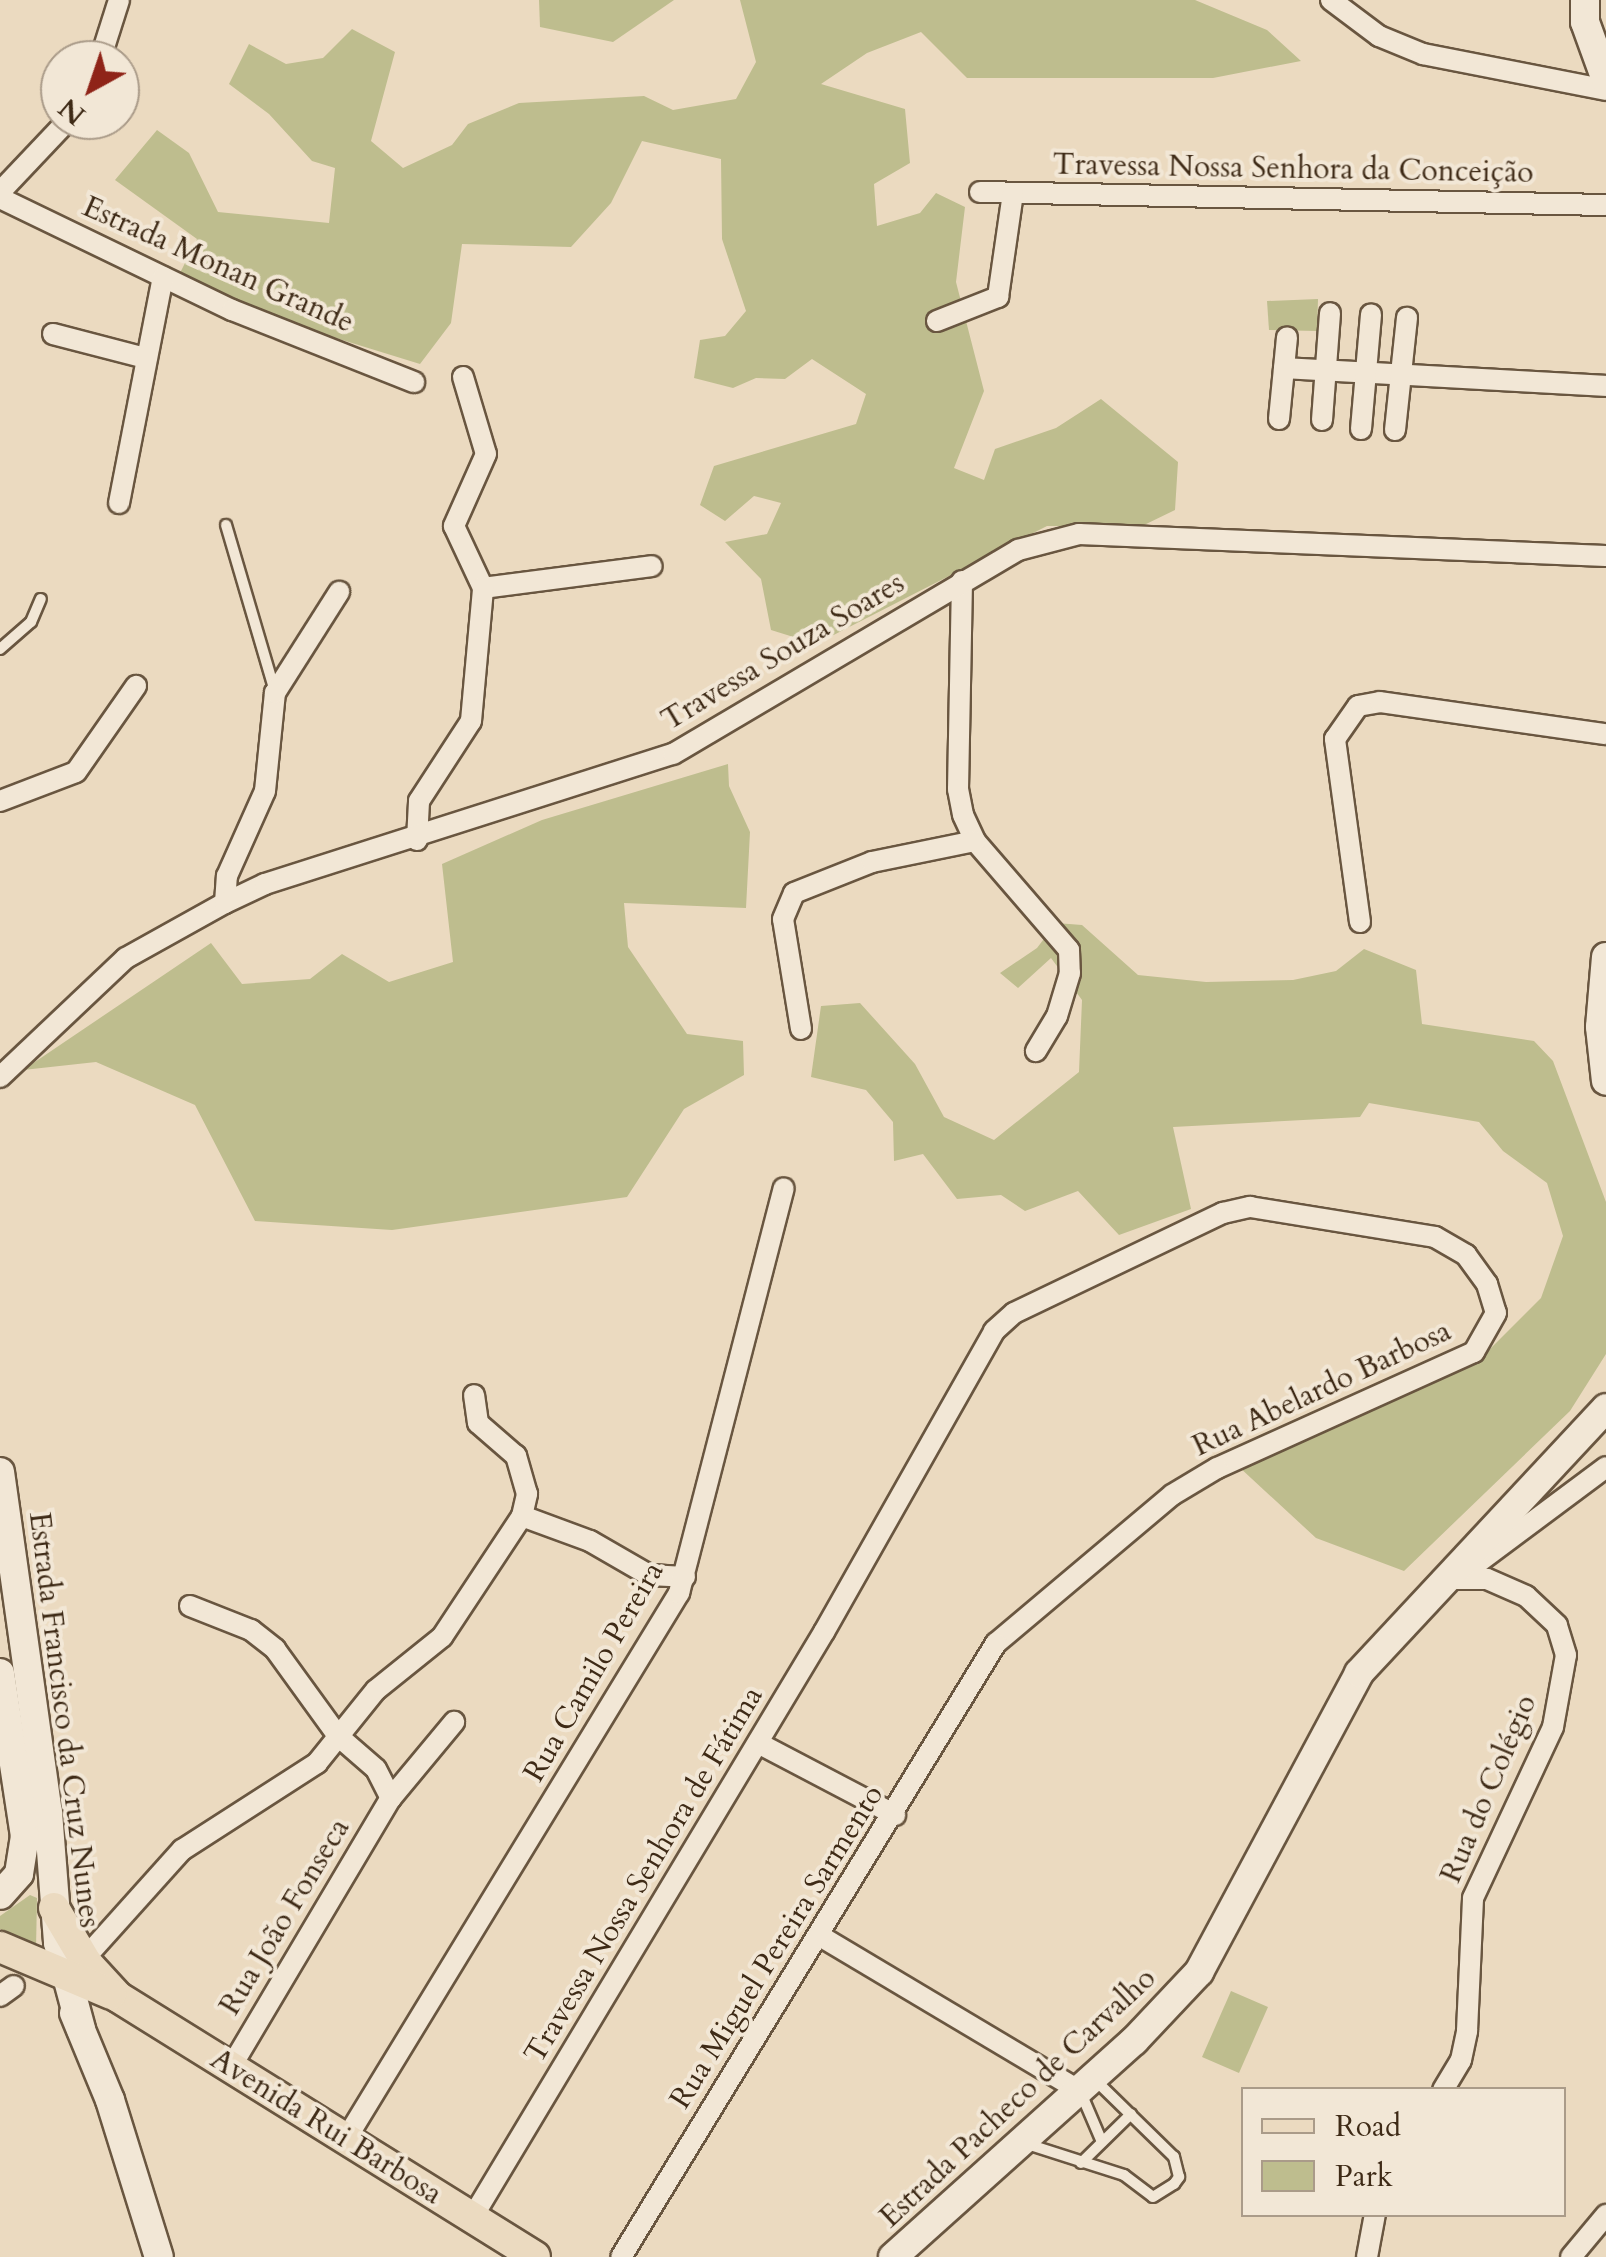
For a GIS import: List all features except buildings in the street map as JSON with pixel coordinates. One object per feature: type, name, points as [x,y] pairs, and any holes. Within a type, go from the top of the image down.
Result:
[{"type":"main road","points":[[1585,0],[1584,22],[1606,80]]},
{"type":"main road","points":[[1606,957],[1600,1027],[1606,1081]]},
{"type":"main road","name":"Estrada Pacheco de Carvalho","points":[[893,2257],[1087,2085],[1200,1972],[1286,1819],[1334,1713],[1422,1601],[1606,1408]]},
{"type":"main road","name":"Estrada Francisco da Cruz Nunes","points":[[0,1472],[48,1812],[54,1908]]},
{"type":"main road","name":"Estrada Francisco da Cruz Nunes","points":[[0,1673],[25,1836],[18,1874],[0,1895]]},
{"type":"main road","points":[[54,1908],[75,1969],[80,2029]]},
{"type":"main road","name":"Avenida Rui Barbosa","points":[[10,1973],[75,1969],[535,2257]]},
{"type":"main road","points":[[10,1973],[64,1997],[80,2029],[159,2257]]},
{"type":"street","points":[[106,40],[119,0]]},
{"type":"street","points":[[1330,0],[1379,36],[1423,54],[1606,90]]},
{"type":"street","points":[[0,195],[50,140]]},
{"type":"street","name":"Travessa Nossa Senhora da Conceição","points":[[980,192],[1606,205]]},
{"type":"street","points":[[938,321],[998,296],[1014,193]]},
{"type":"street","name":"Estrada Monan Grande","points":[[0,195],[163,277],[414,382]]},
{"type":"street","points":[[119,502],[163,277]]},
{"type":"street","points":[[1322,420],[1330,313]]},
{"type":"street","points":[[1360,428],[1371,314]]},
{"type":"street","points":[[1396,430],[1406,318]]},
{"type":"street","points":[[53,334],[145,358]]},
{"type":"street","points":[[1279,419],[1287,338]]},
{"type":"street","points":[[1284,368],[1606,386]]},
{"type":"street","points":[[417,840],[418,801],[471,721],[483,588],[454,526],[486,454],[463,377]]},
{"type":"street","name":"Travessa Souza Soares","points":[[0,1077],[126,958],[225,904],[265,884],[417,840],[673,754],[1018,550],[1078,534],[1606,556]]},
{"type":"street","points":[[483,588],[652,566]]},
{"type":"street","points":[[962,581],[958,789],[974,841],[1069,950],[1070,973],[1057,1016],[1036,1050]]},
{"type":"street","points":[[225,904],[227,876],[265,790],[275,693],[339,592]]},
{"type":"street","points":[[0,801],[76,772],[136,686]]},
{"type":"street","points":[[1360,922],[1335,738],[1358,706],[1380,702],[1606,734]]},
{"type":"street","points":[[801,1029],[784,919],[794,894],[872,862],[974,841]]},
{"type":"street","name":"Rua Camilo Pereira","points":[[346,2139],[656,1635],[685,1577],[784,1188]]},
{"type":"street","name":"Rua Abelardo Barbosa","points":[[863,1560],[978,1353],[1014,1314],[1223,1214],[1250,1207],[1436,1238],[1466,1255],[1488,1284],[1496,1313],[1474,1352],[1217,1468],[1172,1495],[1016,1622],[979,1664]]},
{"type":"street","points":[[474,1394],[482,1430],[520,1464],[527,1494],[522,1516],[590,1542],[649,1575],[685,1577]]},
{"type":"street","points":[[1422,1601],[1598,1470],[1606,1452]]},
{"type":"street","name":"Rua João Fonseca","points":[[75,1969],[182,1850],[296,1780],[376,1690],[430,1652],[522,1516]]},
{"type":"street","name":"Travessa Nossa Senhora de Fátima","points":[[472,2218],[758,1743],[863,1560]]},
{"type":"street","name":"Rua do Colégio","points":[[1446,2087],[1461,2060],[1467,2031],[1473,1898],[1553,1727],[1566,1655],[1557,1625],[1526,1596],[1487,1579],[1456,1579]]},
{"type":"street","points":[[190,1606],[251,1630],[275,1649],[338,1736],[376,1769],[391,1798]]},
{"type":"street","name":"Rua Miguel Pereira Sarmento","points":[[621,2257],[895,1815],[979,1664]]},
{"type":"street","name":"Rua João Fonseca","points":[[231,2067],[391,1798],[454,1722]]},
{"type":"street","points":[[758,1743],[895,1815]]},
{"type":"street","points":[[820,1936],[1087,2085]]},
{"type":"street","points":[[1571,2257],[1606,2216]]},
{"type":"street","points":[[1367,2257],[1374,2217]]},
{"type":"lane","points":[[226,524],[275,693]]},
{"type":"lane","points":[[0,649],[31,622],[41,599]]},
{"type":"lane","points":[[1023,2142],[1124,2175],[1153,2197],[1174,2184],[1180,2176],[1174,2157],[1131,2114],[1087,2085]]},
{"type":"lane","points":[[1087,2085],[1102,2142]]},
{"type":"lane","points":[[1081,2163],[1131,2114]]},
{"type":"green space","points":[[539,0],[674,0],[613,42],[540,27]]},
{"type":"green space","points":[[740,0],[1195,0],[1267,30],[1301,61],[1213,78],[967,78],[921,32],[867,53],[821,84],[905,109],[910,163],[874,184],[877,226],[920,213],[936,193],[965,207],[956,282],[984,391],[954,468],[984,480],[995,449],[1056,428],[1101,399],[1178,462],[1175,510],[1142,526],[1047,526],[816,644],[771,630],[761,579],[725,542],[767,534],[781,503],[754,496],[725,521],[700,505],[714,466],[856,424],[866,394],[812,359],[785,379],[756,378],[733,388],[694,378],[700,340],[725,336],[746,311],[722,239],[721,159],[642,141],[611,203],[571,247],[462,244],[451,323],[420,364],[284,322],[179,275],[197,239],[115,180],[157,130],[189,153],[218,212],[329,223],[335,168],[312,161],[269,114],[229,84],[249,44],[286,64],[323,58],[352,29],[395,52],[371,141],[403,168],[452,145],[468,124],[519,103],[644,96],[673,110],[736,99],[756,62]]},
{"type":"green space","points":[[1318,299],[1317,331],[1269,330],[1267,301]]},
{"type":"green space","points":[[728,764],[729,786],[750,832],[746,908],[624,903],[628,947],[687,1034],[743,1041],[744,1075],[684,1109],[627,1197],[392,1230],[255,1221],[195,1105],[96,1062],[23,1070],[211,943],[242,984],[310,979],[342,954],[389,982],[453,962],[442,864],[542,820]]},
{"type":"green space","points":[[1056,923],[1082,925],[1138,975],[1206,982],[1293,980],[1336,971],[1364,949],[1416,970],[1422,1024],[1534,1041],[1553,1061],[1606,1202],[1606,1354],[1570,1411],[1404,1571],[1316,1538],[1238,1466],[1490,1349],[1541,1298],[1563,1236],[1547,1183],[1503,1151],[1479,1122],[1369,1103],[1360,1117],[1173,1127],[1191,1209],[1119,1235],[1078,1191],[1025,1211],[1001,1195],[957,1199],[923,1154],[894,1161],[893,1122],[866,1090],[811,1077],[821,1006],[860,1003],[915,1064],[944,1117],[994,1140],[1079,1072],[1082,1000],[1051,958],[1018,988],[1000,973],[1037,948]]},
{"type":"green space","points":[[30,1895],[37,1898],[36,1949],[0,1929],[0,1916]]},
{"type":"green space","points":[[1231,1991],[1268,2007],[1239,2073],[1202,2057]]}]
